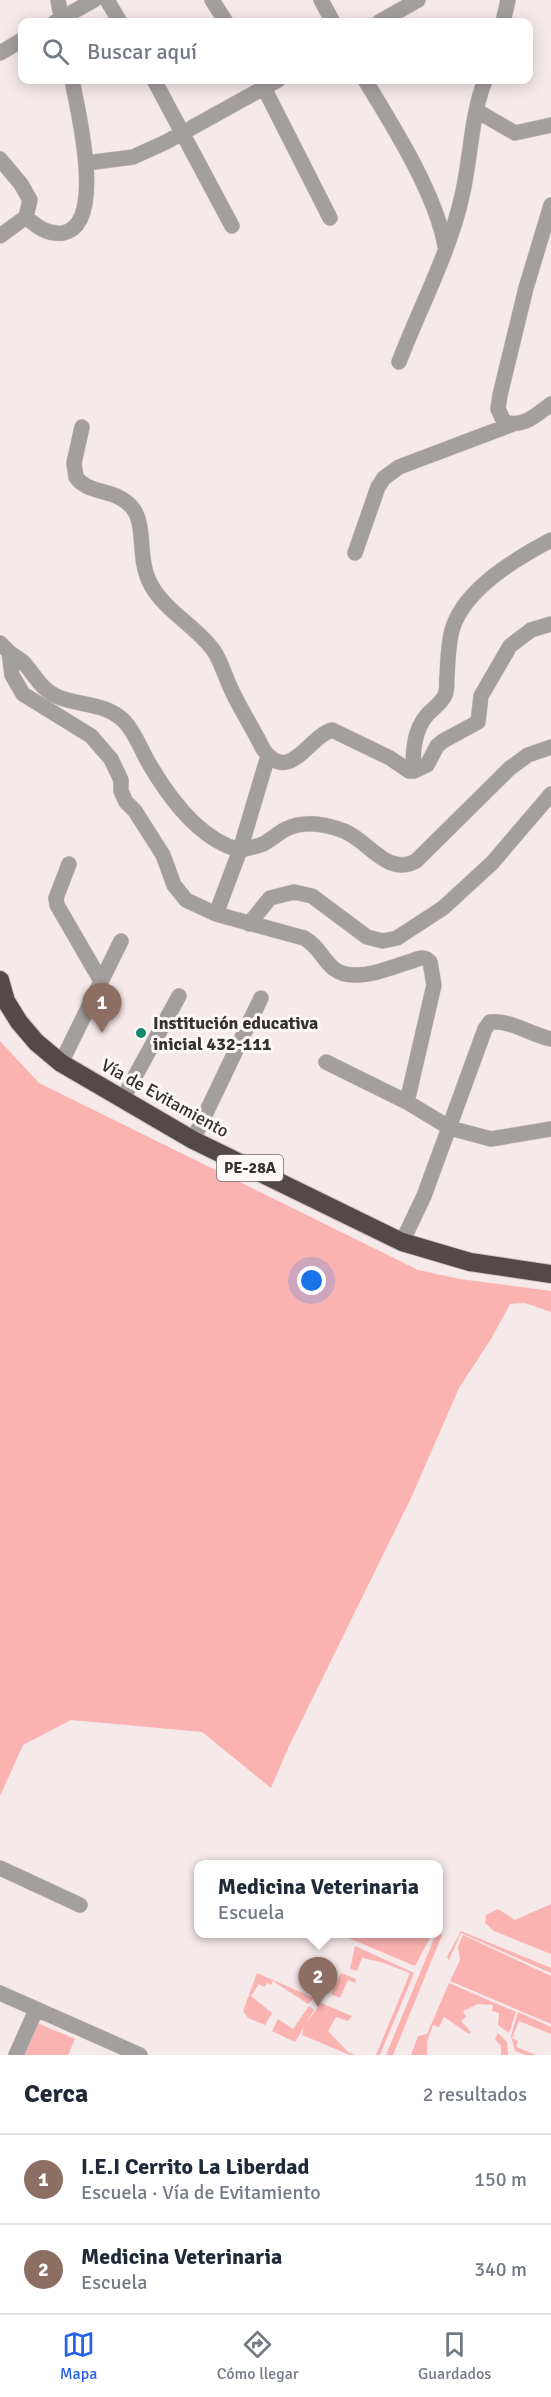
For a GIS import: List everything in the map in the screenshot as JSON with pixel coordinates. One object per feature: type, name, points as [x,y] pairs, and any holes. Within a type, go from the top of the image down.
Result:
[{"type":"highway","name":"Vía de Evitamiento","points":[[0,980],[6,1001],[19,1022],[36,1042],[61,1063],[193,1140],[402,1242],[470,1262],[551,1274]]},
{"type":"street","points":[[58,0],[60,18]]},
{"type":"street","points":[[65,18],[94,0]]},
{"type":"street","points":[[107,0],[118,18]]},
{"type":"street","points":[[212,0],[223,18]]},
{"type":"street","points":[[321,0],[331,18]]},
{"type":"street","points":[[386,18],[417,0]]},
{"type":"street","points":[[504,18],[508,0]]},
{"type":"street","points":[[0,53],[18,42]]},
{"type":"street","points":[[26,218],[40,229],[52,233],[69,232],[74,227],[85,203],[87,163],[73,84]]},
{"type":"street","points":[[156,84],[232,226]]},
{"type":"street","points":[[87,163],[133,157],[181,132],[260,84]]},
{"type":"street","points":[[263,84],[330,218]]},
{"type":"street","points":[[367,84],[394,129],[434,207],[443,231],[446,251]]},
{"type":"street","points":[[399,362],[417,314],[446,251],[462,195],[483,84]]},
{"type":"street","points":[[477,111],[515,133],[551,125]]},
{"type":"street","points":[[0,159],[21,183],[30,200],[26,218],[0,236]]},
{"type":"street","points":[[513,424],[504,422],[498,409],[500,395],[526,288],[551,205]]},
{"type":"street","points":[[355,552],[378,487],[384,477],[399,467],[513,424],[526,422],[551,404]]},
{"type":"street","points":[[82,427],[74,463],[76,477],[88,487],[116,495],[134,510],[140,524],[142,562],[152,586],[167,606],[214,652],[233,694],[268,756],[280,761],[293,760],[304,753],[319,736],[332,730],[390,758],[409,771],[427,765],[437,746],[478,722],[481,696],[510,646],[531,630],[551,624]]},
{"type":"street","points":[[414,771],[412,750],[419,728],[426,715],[444,698],[447,690],[446,679],[453,627],[464,605],[490,579],[525,554],[551,540]]},
{"type":"street","points":[[5,648],[23,662],[45,689],[55,695],[107,710],[123,720],[161,785],[182,810],[216,840],[240,850],[262,844],[294,825],[306,823],[346,831],[390,863],[399,866],[409,865],[416,861],[519,761],[537,751],[551,747]]},
{"type":"street","points":[[5,648],[12,675],[23,693],[91,736],[111,759],[119,775],[121,791],[126,802],[135,811],[163,855],[170,876],[180,893],[195,906],[312,942],[327,965],[345,974],[364,974],[421,958],[430,962],[434,985],[407,1102]]},
{"type":"street","points":[[216,914],[240,850],[268,756]]},
{"type":"street","points":[[249,924],[270,898],[294,892],[312,896],[367,937],[383,941],[397,938],[443,908],[492,863],[551,794]]},
{"type":"street","points":[[69,864],[56,898],[57,905],[102,981]]},
{"type":"street","points":[[61,1063],[120,941]]},
{"type":"street","points":[[122,1100],[179,996]]},
{"type":"street","points":[[193,1140],[261,998]]},
{"type":"street","points":[[402,1242],[424,1196],[450,1128],[478,1042],[490,1022],[501,1020],[539,1037],[551,1039]]},
{"type":"street","points":[[326,1062],[407,1102],[450,1128],[491,1139],[551,1129]]},
{"type":"street","points":[[0,1868],[80,1905]]},
{"type":"street","points":[[0,1993],[140,2055]]},
{"type":"street","points":[[16,2055],[36,2010]]},
{"type":"shaded area","points":[[0,1041],[39,1083],[418,1270],[460,1279],[551,1291],[551,1312],[525,1303],[510,1304],[491,1339],[459,1388],[412,1496],[289,1746],[271,1788],[202,1732],[71,1720],[23,1745],[0,1796]]},
{"type":"shaded area","points":[[551,1904],[551,1954],[494,1931],[485,1923],[486,1915],[498,1909],[515,1920]]},
{"type":"shaded area","points":[[461,1931],[551,1968],[551,1973],[461,1933],[449,1960],[447,1957]]},
{"type":"shaded area","points":[[463,1935],[551,1976],[551,2024],[450,1981],[460,1960],[458,1947]]},
{"type":"shaded area","points":[[348,1938],[430,1938],[415,1966]]},
{"type":"shaded area","points":[[434,1938],[441,1938],[393,2055],[386,2055]]},
{"type":"shaded area","points":[[355,1946],[414,1973],[380,2055],[376,2055],[410,1973],[381,1962],[362,1958],[357,1971],[350,1969]]},
{"type":"shaded area","points":[[257,1973],[314,1998],[308,2004],[273,1981],[271,1985],[267,1983],[264,1987],[259,1984],[251,1996],[272,2013],[265,2025],[248,2018],[243,2011]]},
{"type":"shaded area","points":[[341,1973],[356,1979],[355,1983],[348,1980],[340,1998],[331,1994]]},
{"type":"shaded area","points":[[449,1983],[516,2012],[509,2033],[498,2025],[499,2013],[492,2011],[493,2005],[478,2004],[463,2011],[466,2017],[461,2021],[471,2032],[469,2034],[444,2017],[439,2027],[433,2025],[427,2041],[427,2055],[411,2055],[418,2036],[427,2034]]},
{"type":"shaded area","points":[[321,2003],[352,2016],[348,2021],[336,2017],[328,2031],[348,2052],[355,2055],[302,2035],[304,2026]]},
{"type":"shaded area","points":[[309,2006],[314,2010],[295,2042],[272,2031],[278,2019],[293,2029]]},
{"type":"shaded area","points":[[518,2012],[551,2027],[551,2034],[519,2021],[512,2038],[518,2041],[516,2047],[536,2055],[526,2055],[515,2051],[511,2036]]},
{"type":"shaded area","points":[[35,2022],[75,2039],[68,2055],[21,2055]]},
{"type":"shaded area","points":[[498,2033],[507,2042],[508,2055],[501,2055],[501,2046],[495,2039]]},
{"type":"place","name":"I.E.I Cerrito La Liberdad","points":[[102,1033]]},
{"type":"place","name":"Institución educativa inicial 432-111","points":[[141,1033]]},
{"type":"place","name":"Medicina Veterinaria","points":[[318,2007]]}]
